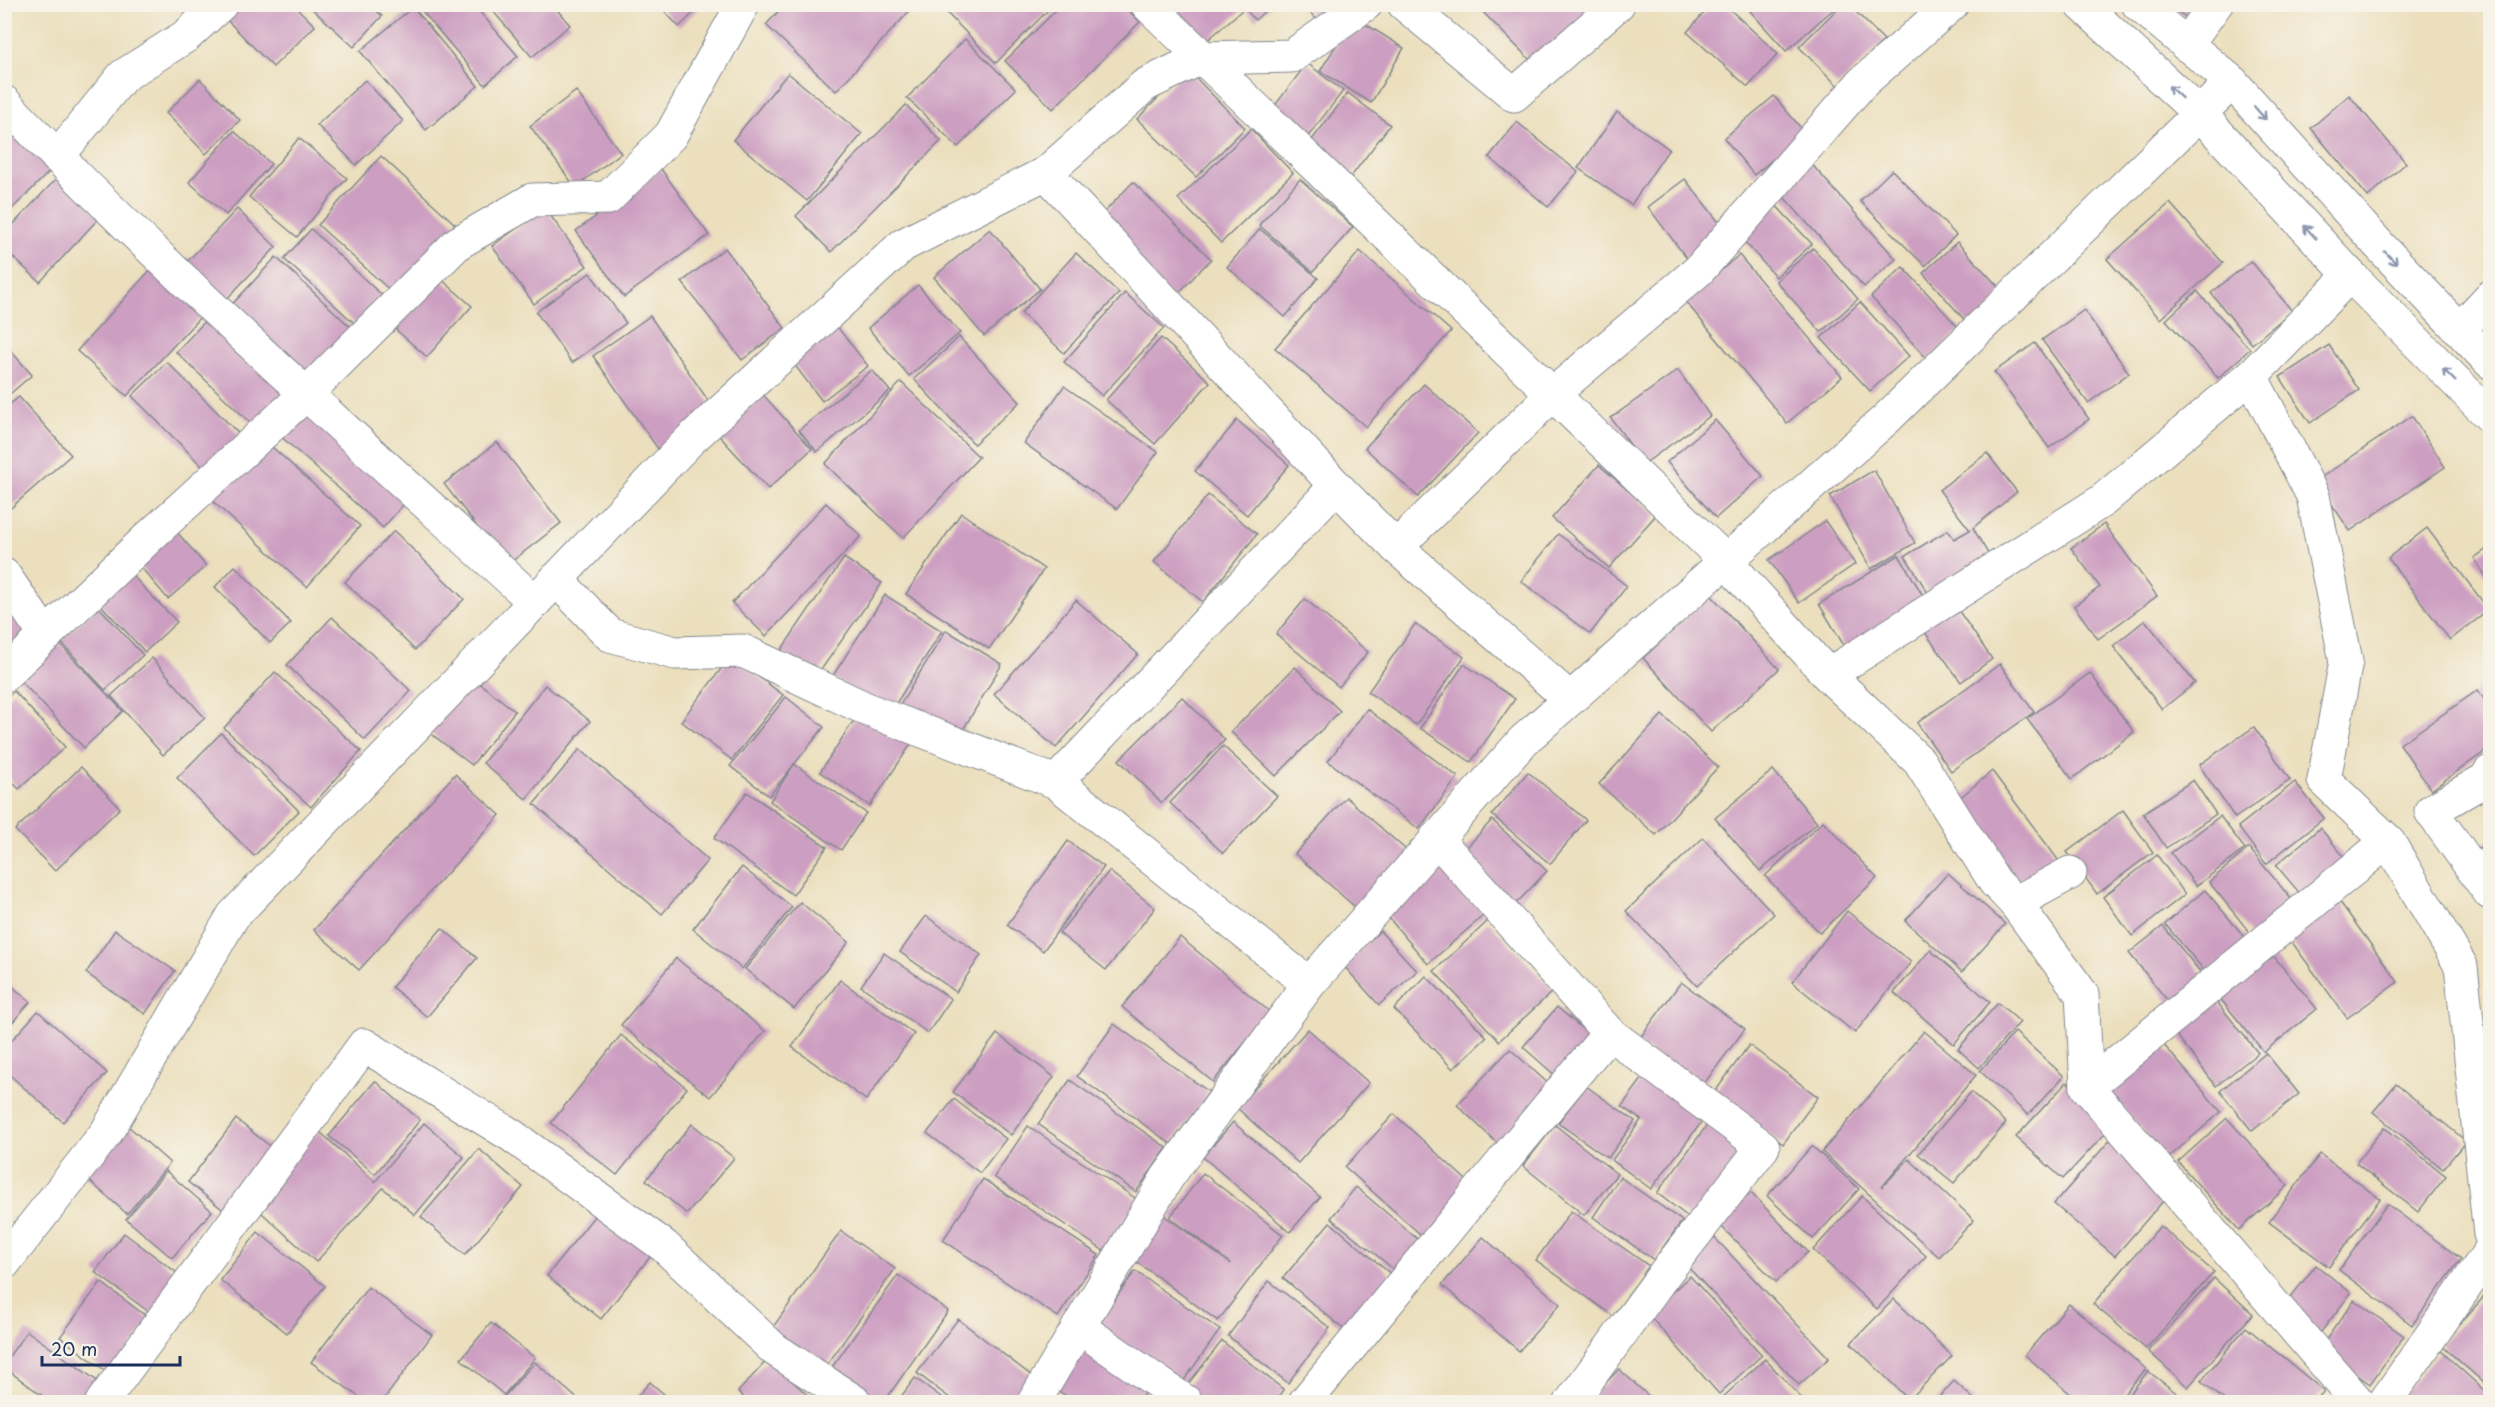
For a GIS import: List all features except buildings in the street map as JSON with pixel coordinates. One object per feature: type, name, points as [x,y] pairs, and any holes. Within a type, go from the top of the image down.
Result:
[{"type":"street","points":[[57,157],[123,76],[186,36],[221,4]]},
{"type":"street","points":[[4,675],[149,537],[306,394],[458,243],[532,200],[608,198],[671,135],[743,4]]},
{"type":"street","points":[[1147,4],[1554,393],[1726,561],[1828,675],[1919,761],[1995,882],[2015,903],[2082,994],[2087,1087],[2358,1402]]},
{"type":"street","points":[[4,1263],[106,1133],[233,916],[690,440],[903,245],[1046,173],[1145,85],[1201,58],[1292,56],[1366,4]]},
{"type":"street","points":[[1404,4],[1514,95],[1618,4]]},
{"type":"street","points":[[1396,547],[1554,393],[1699,270],[1862,83],[1952,4]]},
{"type":"street","points":[[2080,4],[2200,114],[2350,275],[2490,416]]},
{"type":"street","points":[[2138,4],[2232,82],[2379,245],[2490,362]]},
{"type":"street","points":[[2186,45],[2216,4]]},
{"type":"street","points":[[1034,1402],[1167,1178],[1309,984],[1524,740],[1885,420],[2232,82]]},
{"type":"street","points":[[4,102],[57,157],[306,394],[546,591],[610,635],[675,653],[743,651],[871,711],[1056,782],[1309,984]]},
{"type":"street","points":[[1046,173],[1336,486],[1396,547],[1570,699]]},
{"type":"street","points":[[1828,675],[2102,501],[2251,376],[2350,275]]},
{"type":"street","points":[[2460,330],[2490,297]]},
{"type":"street","points":[[2251,376],[2313,496],[2346,661],[2324,780],[2388,841],[2461,966],[2487,1168],[2490,1234]]},
{"type":"street","points":[[1056,782],[1336,486]]},
{"type":"street","points":[[4,575],[46,636]]},
{"type":"street","points":[[2490,772],[2486,779],[2431,811],[2490,893]]},
{"type":"street","points":[[1436,838],[1609,1033],[1763,1147],[1665,1273],[1571,1402]]},
{"type":"street","points":[[2087,1087],[2388,841]]},
{"type":"street","points":[[2015,903],[2070,873]]},
{"type":"street","points":[[1305,1402],[1609,1033]]},
{"type":"street","points":[[102,1402],[363,1045],[511,1135],[664,1246],[774,1349],[855,1402]]},
{"type":"street","points":[[2385,1402],[2490,1251]]},
{"type":"street","points":[[1079,1327],[1186,1402]]}]
